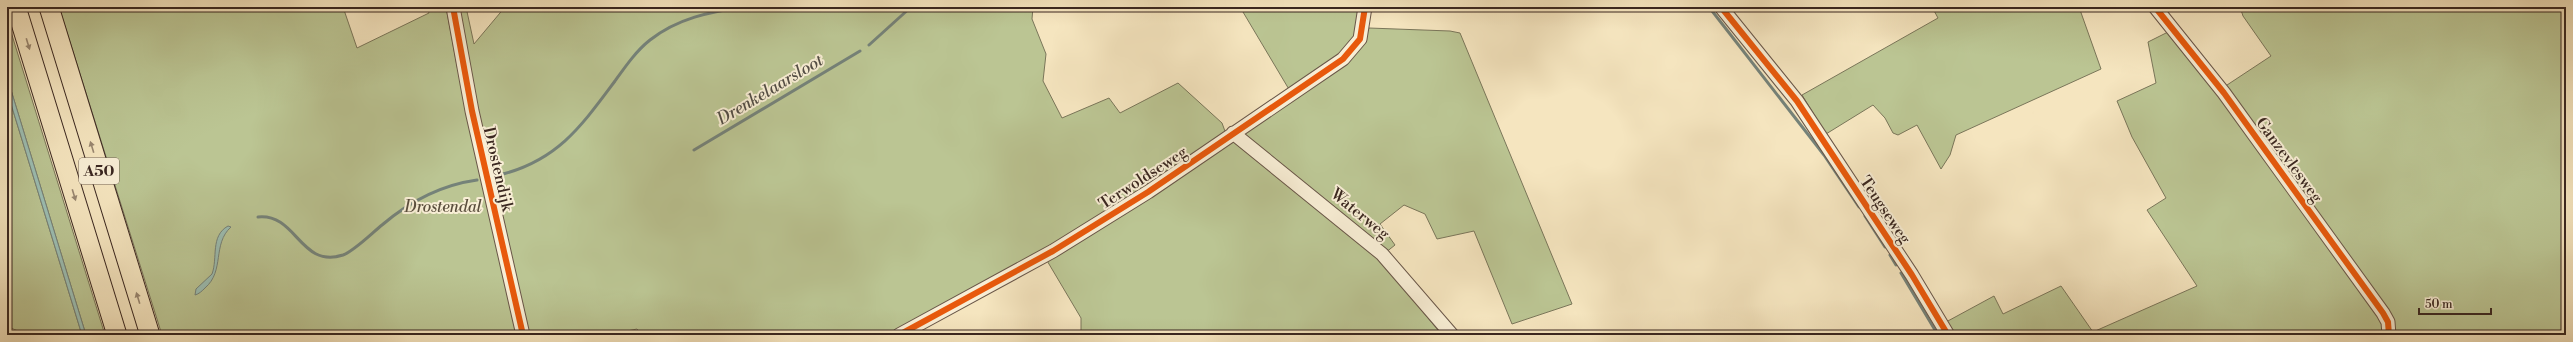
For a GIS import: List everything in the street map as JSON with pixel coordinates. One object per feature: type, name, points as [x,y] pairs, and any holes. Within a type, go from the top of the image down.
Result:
[{"type":"highway","name":"A50","points":[[16,7],[117,335]]},
{"type":"highway","name":"A50","points":[[48,7],[150,335]]},
{"type":"street","name":"Drostendijk","points":[[453,7],[472,111],[523,335]]},
{"type":"street","name":"Terwoldseweg","points":[[899,335],[1053,251],[1148,192],[1350,52],[1360,39],[1365,7]]},
{"type":"street","name":"Teugseweg","points":[[1722,7],[1797,101],[1912,274],[1948,335]]},
{"type":"street","name":"Ganzevlesweg","points":[[2155,7],[2224,93],[2315,216],[2383,313],[2388,322],[2389,335]]},
{"type":"street","name":"Waterweg","points":[[1234,133],[1382,254],[1452,335]]},
{"type":"green space","name":"Drostendal","points":[[59,7],[343,7],[357,48],[429,13],[427,7],[446,7],[458,71],[467,67],[458,7],[466,7],[474,44],[505,7],[1033,7],[1032,19],[1046,54],[1043,81],[1062,118],[1109,98],[1120,113],[1178,83],[1222,123],[1226,134],[1111,211],[918,321],[886,335],[642,335],[637,329],[608,335],[162,335]]},
{"type":"green space","points":[[1240,7],[1361,7],[1359,27],[1349,48],[1290,91]]},
{"type":"green space","points":[[1932,7],[2079,7],[2101,69],[1956,135],[1950,155],[1941,169],[1917,125],[1898,135],[1893,133],[1885,118],[1873,105],[1826,134],[1802,95],[1938,18]]},
{"type":"green space","points":[[2240,7],[2566,7],[2566,335],[2394,335],[2224,87],[2271,56],[2243,16]]},
{"type":"green space","points":[[7,19],[105,335],[86,335],[7,77]]},
{"type":"green space","points":[[1369,28],[1450,31],[1460,33],[1572,304],[1512,324],[1474,231],[1437,239],[1425,214],[1404,205],[1380,224],[1395,245],[1385,253],[1241,134],[1366,35]]},
{"type":"green space","points":[[2168,32],[2258,144],[2381,319],[2384,335],[1953,335],[1946,322],[1994,296],[2003,314],[2061,286],[2093,332],[2197,286],[2147,210],[2166,198],[2132,137],[2117,101],[2156,83],[2148,42]]},
{"type":"green space","points":[[7,91],[82,335],[58,335],[56,331],[42,335],[31,335],[7,326]]},
{"type":"green space","points":[[1233,140],[1382,262],[1442,335],[1081,335],[1081,318],[1046,259]]},
{"type":"water","points":[[7,77],[86,335],[82,335],[7,91]]},
{"type":"water","points":[[228,226],[231,227],[225,234],[222,241],[215,274],[205,288],[195,295],[196,289],[212,274],[219,235],[222,230]]},
{"type":"waterway","points":[[503,174],[523,168],[554,150],[568,138],[580,126],[635,54],[661,32],[695,17],[743,7]]},
{"type":"waterway","points":[[758,7],[799,7]]},
{"type":"waterway","name":"Drenkelaarsloot","points":[[869,45],[911,7]]},
{"type":"waterway","points":[[1709,7],[1824,155],[1859,207]]},
{"type":"waterway","name":"Drenkelaarsloot","points":[[694,150],[860,51]]},
{"type":"waterway","points":[[258,217],[271,218],[282,223],[307,248],[317,254],[329,257],[343,255],[358,246],[392,217],[414,202],[438,190],[464,182],[477,180]]},
{"type":"waterway","points":[[1865,216],[1885,247]]},
{"type":"waterway","points":[[1890,255],[1896,265]]},
{"type":"waterway","points":[[1901,273],[1938,335]]},
{"type":"cycle path","points":[[453,7],[472,111],[523,335]]},
{"type":"cycle path","points":[[899,335],[1053,251],[1148,192],[1343,59],[1360,39],[1365,7]]},
{"type":"cycle path","points":[[1721,7],[1797,101],[1912,275],[1948,335]]},
{"type":"cycle path","points":[[2155,7],[2224,93],[2383,313],[2388,322],[2389,335]]}]
